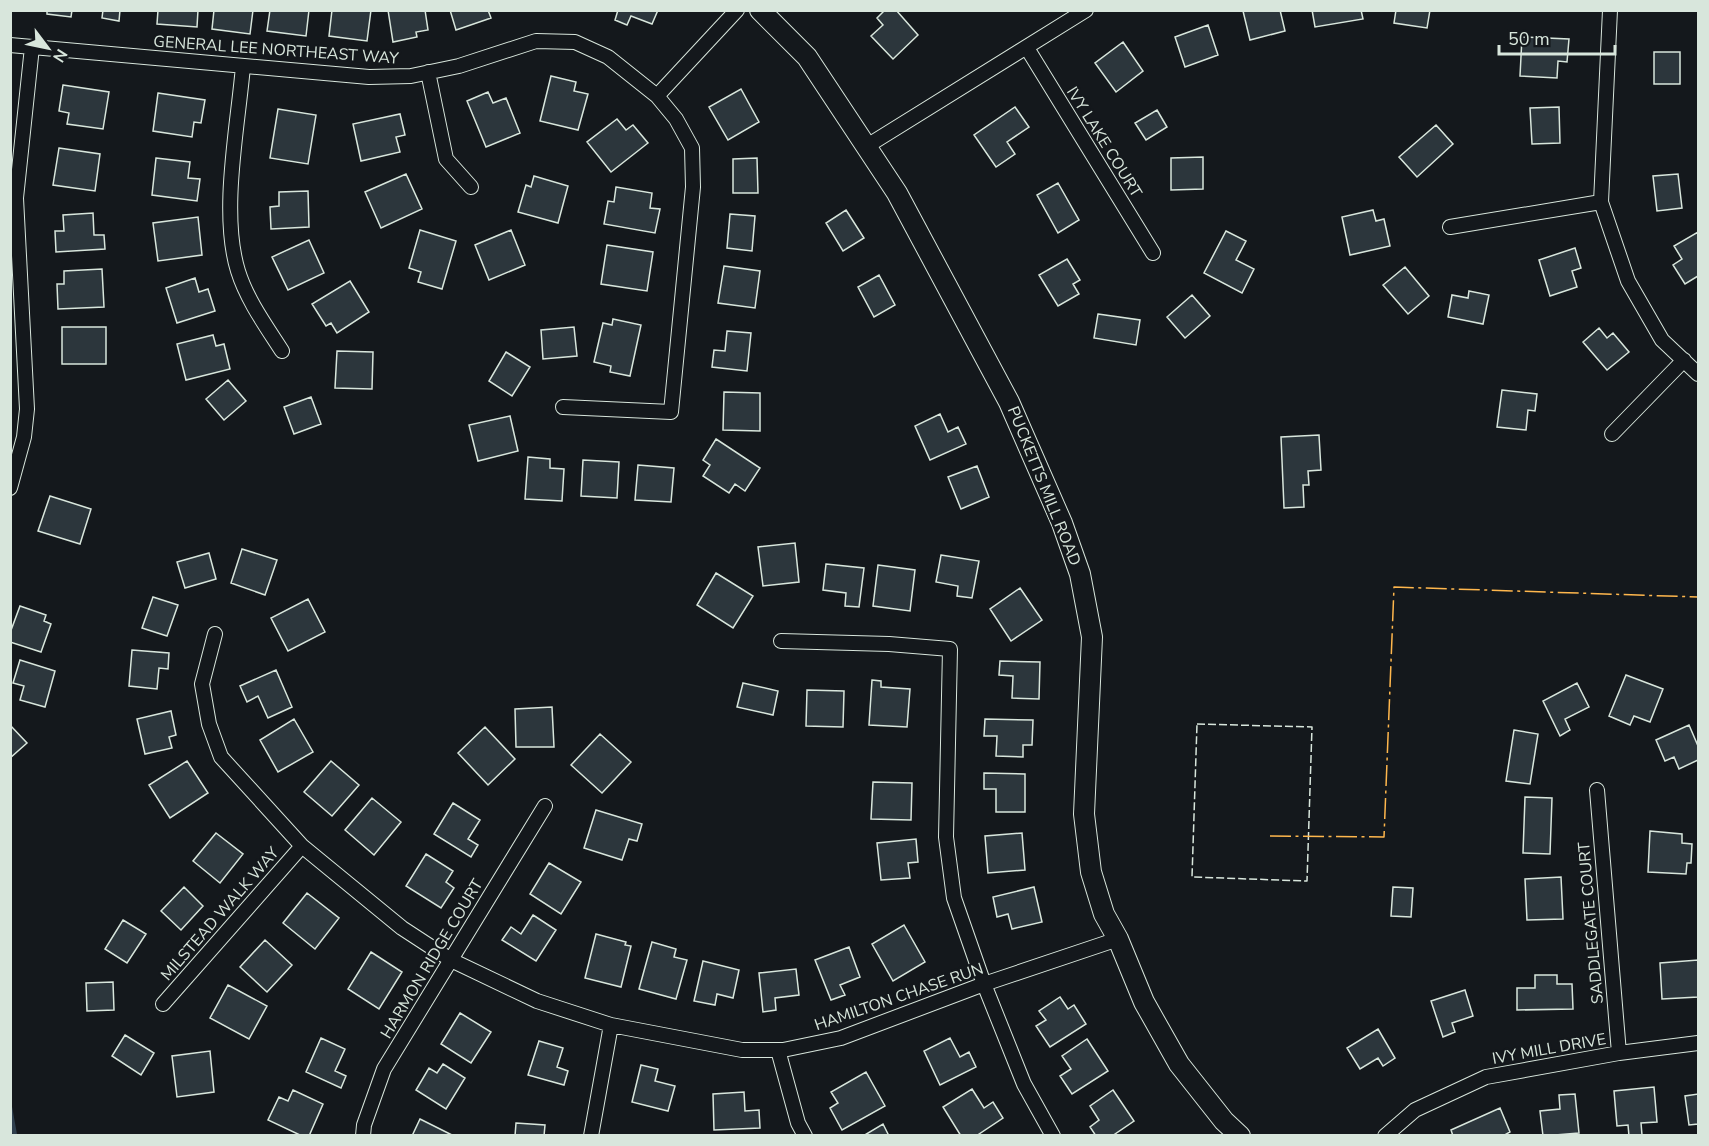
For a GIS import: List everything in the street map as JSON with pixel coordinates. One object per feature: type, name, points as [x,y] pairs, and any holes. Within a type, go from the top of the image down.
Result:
[{"type":"street","points":[[657,96],[737,10]]},
{"type":"street","name":"PUCKETTS MILL ROAD","points":[[760,10],[807,57],[897,193],[1009,402],[1062,523],[1080,574],[1092,637],[1084,814],[1091,872],[1104,914],[1118,939],[1144,1002],[1179,1064],[1224,1121],[1240,1136]]},
{"type":"street","points":[[867,146],[1086,10]]},
{"type":"street","points":[[1610,10],[1600,202],[1628,281],[1662,340],[1698,374]]},
{"type":"street","name":"GENERAL LEE NORTHEAST WAY","points":[[10,45],[369,77],[411,76],[459,66],[536,41],[575,42],[608,57],[657,96],[676,119],[692,148],[693,187],[671,412],[563,407]]},
{"type":"street","points":[[10,488],[24,437],[27,409],[16,296],[16,198],[32,47]]},
{"type":"street","name":"IVY LAKE COURT","points":[[1027,48],[1153,253]]},
{"type":"street","points":[[243,66],[230,213],[238,270],[255,308],[282,351]]},
{"type":"street","points":[[428,72],[446,159],[471,187]]},
{"type":"street","points":[[1450,227],[1600,202]]},
{"type":"street","points":[[1612,434],[1684,360]]},
{"type":"street","name":"HAMILTON CHASE RUN","points":[[215,634],[202,684],[209,724],[221,756],[302,846],[402,928],[451,960],[537,1001],[611,1025],[742,1050],[778,1050],[841,1038],[984,984],[1118,939]]},
{"type":"street","points":[[781,641],[889,644],[950,649],[946,837],[954,898],[984,984],[1024,1084],[1053,1136]]},
{"type":"street","name":"SADDLEGATE COURT","points":[[1597,790],[1619,1053]]},
{"type":"street","name":"HARMON RIDGE COURT","points":[[363,1136],[384,1069],[545,806]]},
{"type":"street","name":"MILSTEAD WALK WAY","points":[[164,1004],[302,846]]},
{"type":"street","points":[[591,1136],[611,1025]]},
{"type":"street","name":"IVY MILL DRIVE","points":[[1385,1136],[1415,1110],[1486,1077],[1619,1053],[1698,1043]]},
{"type":"street","points":[[778,1050],[798,1123],[805,1136]]},
{"type":"building","points":[[47,10],[72,10],[71,17],[47,14]]},
{"type":"building","points":[[103,10],[120,10],[119,21],[102,18]]},
{"type":"building","points":[[158,10],[198,10],[197,27],[157,24]]},
{"type":"building","points":[[214,10],[253,10],[250,34],[212,29]]},
{"type":"building","points":[[270,10],[309,10],[306,36],[267,31]]},
{"type":"building","points":[[332,10],[371,10],[367,41],[329,36]]},
{"type":"building","points":[[388,10],[425,10],[428,30],[416,32],[417,37],[393,42]]},
{"type":"building","points":[[450,10],[488,10],[491,18],[456,30]]},
{"type":"building","points":[[618,10],[658,10],[652,24],[631,16],[627,25],[615,20]]},
{"type":"building","points":[[885,10],[896,10],[918,35],[893,59],[871,36],[883,25],[877,18]]},
{"type":"building","points":[[1280,10],[1285,31],[1250,40],[1243,11]]},
{"type":"building","points":[[1312,10],[1361,10],[1363,19],[1315,27]]},
{"type":"building","points":[[1396,10],[1430,10],[1427,28],[1394,23]]},
{"type":"building","points":[[1208,25],[1218,55],[1185,67],[1175,37]]},
{"type":"building","points":[[1522,37],[1569,39],[1567,62],[1558,61],[1557,78],[1520,76]]},
{"type":"building","points":[[1123,42],[1143,71],[1116,92],[1095,63]]},
{"type":"building","points":[[1654,52],[1680,52],[1680,84],[1654,84]]},
{"type":"building","points":[[551,76],[576,82],[574,91],[588,94],[578,130],[540,121]]},
{"type":"building","points":[[63,85],[109,92],[103,129],[67,124],[69,113],[59,111]]},
{"type":"building","points":[[741,89],[759,122],[728,140],[709,107]]},
{"type":"building","points":[[488,92],[493,103],[506,98],[520,133],[486,147],[467,101]]},
{"type":"building","points":[[158,93],[205,100],[201,123],[194,122],[192,137],[153,131]]},
{"type":"building","points":[[1015,107],[1029,127],[1007,142],[1015,154],[996,167],[974,135]]},
{"type":"building","points":[[1559,107],[1560,143],[1532,144],[1530,108]]},
{"type":"building","points":[[278,109],[316,115],[308,164],[270,158]]},
{"type":"building","points":[[1157,110],[1167,127],[1146,140],[1135,123]]},
{"type":"building","points":[[400,114],[405,135],[396,137],[400,152],[361,161],[353,124]]},
{"type":"building","points":[[617,119],[626,130],[633,125],[648,143],[611,172],[587,142]]},
{"type":"building","points":[[1436,125],[1453,144],[1417,177],[1399,157]]},
{"type":"building","points":[[59,148],[100,154],[95,191],[53,185]]},
{"type":"building","points":[[1203,157],[1203,189],[1171,190],[1171,158]]},
{"type":"building","points":[[156,158],[190,162],[188,178],[200,179],[197,201],[152,195]]},
{"type":"building","points":[[757,158],[758,193],[733,193],[733,159]]},
{"type":"building","points":[[406,174],[422,209],[381,228],[365,192]]},
{"type":"building","points":[[1678,174],[1682,208],[1657,211],[1653,176]]},
{"type":"building","points":[[534,176],[568,186],[558,223],[518,212],[526,185],[531,187]]},
{"type":"building","points":[[1058,183],[1079,220],[1058,233],[1037,195]]},
{"type":"building","points":[[616,187],[652,193],[650,208],[660,209],[655,233],[604,224],[608,201],[614,202]]},
{"type":"building","points":[[308,191],[309,227],[271,229],[270,207],[279,206],[279,192]]},
{"type":"building","points":[[846,210],[864,238],[843,251],[826,223]]},
{"type":"building","points":[[1373,210],[1376,221],[1384,219],[1390,246],[1350,255],[1342,217]]},
{"type":"building","points":[[93,213],[94,235],[104,235],[105,249],[56,252],[55,231],[64,231],[63,215]]},
{"type":"building","points":[[730,214],[755,216],[752,251],[727,248]]},
{"type":"building","points":[[198,217],[202,255],[158,261],[153,223]]},
{"type":"building","points":[[420,230],[456,241],[442,289],[418,282],[421,272],[409,268]]},
{"type":"building","points":[[511,230],[525,265],[489,280],[475,245]]},
{"type":"building","points":[[1226,231],[1246,241],[1236,260],[1254,269],[1242,293],[1204,273]]},
{"type":"building","points":[[1698,232],[1698,276],[1685,284],[1673,265],[1682,259],[1674,246]]},
{"type":"building","points":[[309,240],[324,273],[288,290],[272,257]]},
{"type":"building","points":[[607,245],[653,252],[647,291],[601,284]]},
{"type":"building","points":[[1575,248],[1581,268],[1572,271],[1577,287],[1550,296],[1539,260]]},
{"type":"building","points":[[1067,259],[1080,280],[1073,284],[1079,294],[1058,306],[1039,275]]},
{"type":"building","points":[[724,266],[760,271],[755,308],[718,303]]},
{"type":"building","points":[[1405,267],[1429,296],[1408,314],[1383,285]]},
{"type":"building","points":[[102,269],[104,307],[58,309],[57,284],[64,284],[64,271]]},
{"type":"building","points":[[879,275],[895,305],[874,317],[858,287]]},
{"type":"building","points":[[195,278],[199,292],[208,289],[215,311],[177,323],[166,288]]},
{"type":"building","points":[[350,281],[369,312],[337,333],[331,323],[326,326],[312,304]]},
{"type":"building","points":[[1469,291],[1489,295],[1483,324],[1448,317],[1452,295],[1468,298]]},
{"type":"building","points":[[1192,295],[1210,316],[1185,338],[1167,317]]},
{"type":"building","points":[[1098,314],[1140,320],[1136,345],[1094,338]]},
{"type":"building","points":[[613,319],[641,325],[630,376],[610,372],[611,366],[594,362],[603,323],[612,325]]},
{"type":"building","points":[[62,327],[106,327],[106,364],[62,364]]},
{"type":"building","points":[[574,327],[577,356],[543,359],[541,330]]},
{"type":"building","points":[[1599,328],[1607,338],[1613,333],[1629,352],[1607,370],[1583,342]]},
{"type":"building","points":[[727,331],[751,333],[747,371],[712,367],[714,350],[725,351]]},
{"type":"building","points":[[213,335],[216,346],[224,344],[230,369],[186,380],[177,344]]},
{"type":"building","points":[[337,351],[373,352],[372,389],[335,388]]},
{"type":"building","points":[[506,352],[530,367],[512,396],[489,381]]},
{"type":"building","points":[[228,380],[246,401],[224,420],[206,399]]},
{"type":"building","points":[[1502,390],[1537,394],[1535,411],[1528,410],[1526,430],[1497,427]]},
{"type":"building","points":[[724,392],[760,393],[760,431],[723,430]]},
{"type":"building","points":[[311,397],[321,424],[294,434],[284,407]]},
{"type":"building","points":[[940,414],[948,432],[958,427],[966,444],[930,460],[915,426]]},
{"type":"building","points":[[510,416],[518,451],[478,461],[469,425]]},
{"type":"building","points":[[1319,435],[1321,470],[1308,471],[1309,485],[1303,485],[1304,507],[1284,508],[1281,437]]},
{"type":"building","points":[[716,439],[760,468],[745,491],[735,484],[729,493],[703,476],[710,465],[703,460]]},
{"type":"building","points":[[528,457],[550,459],[550,468],[564,469],[562,501],[525,499]]},
{"type":"building","points":[[583,460],[619,462],[617,498],[581,496]]},
{"type":"building","points":[[638,465],[674,468],[671,502],[635,500]]},
{"type":"building","points":[[977,466],[989,497],[961,509],[948,477]]},
{"type":"building","points":[[50,496],[91,509],[80,544],[38,531]]},
{"type":"building","points":[[795,543],[799,582],[763,586],[758,547]]},
{"type":"building","points":[[242,549],[277,560],[265,595],[231,583]]},
{"type":"building","points":[[209,553],[216,579],[185,588],[177,562]]},
{"type":"building","points":[[941,555],[979,561],[972,598],[957,596],[958,586],[936,582]]},
{"type":"building","points":[[826,564],[864,568],[859,607],[845,606],[846,593],[823,590]]},
{"type":"building","points":[[878,565],[915,570],[910,611],[873,606]]},
{"type":"building","points":[[716,573],[753,596],[733,628],[697,605]]},
{"type":"building","points":[[1020,588],[1042,620],[1011,641],[990,609]]},
{"type":"building","points":[[153,597],[178,605],[167,636],[142,628]]},
{"type":"building","points":[[308,599],[325,632],[288,651],[271,618]]},
{"type":"building","points":[[20,606],[46,615],[44,621],[51,624],[41,652],[10,642],[10,633]]},
{"type":"building","points":[[132,650],[169,653],[168,669],[159,668],[157,689],[129,686]]},
{"type":"building","points":[[20,660],[55,671],[45,707],[20,700],[24,686],[13,683]]},
{"type":"building","points":[[1000,661],[1040,662],[1039,699],[1012,698],[1013,676],[999,675]]},
{"type":"building","points":[[276,670],[292,707],[268,718],[258,696],[247,702],[240,686]]},
{"type":"building","points":[[1626,675],[1663,689],[1650,722],[1634,716],[1630,725],[1609,716]]},
{"type":"building","points":[[872,680],[881,681],[881,687],[910,689],[907,727],[869,725]]},
{"type":"building","points":[[743,683],[778,691],[773,715],[737,707]]},
{"type":"building","points":[[1577,683],[1589,707],[1565,719],[1570,730],[1560,736],[1543,701]]},
{"type":"building","points":[[807,690],[844,691],[843,727],[806,726]]},
{"type":"building","points":[[552,707],[554,747],[516,747],[515,709]]},
{"type":"building","points":[[171,711],[176,735],[169,737],[172,748],[145,754],[137,719]]},
{"type":"building","points":[[294,719],[313,752],[278,772],[260,740]]},
{"type":"building","points":[[985,719],[1033,720],[1032,745],[1023,745],[1023,757],[996,756],[997,736],[984,736]]},
{"type":"building","points":[[10,725],[27,743],[10,758]]},
{"type":"building","points":[[1689,725],[1698,746],[1698,760],[1679,769],[1674,757],[1665,761],[1656,740]]},
{"type":"building","points":[[485,727],[515,759],[488,785],[458,753]]},
{"type":"building","points":[[1514,730],[1538,734],[1530,784],[1506,781]]},
{"type":"building","points":[[600,734],[631,762],[602,793],[571,765]]},
{"type":"building","points":[[187,761],[208,793],[170,818],[149,785]]},
{"type":"building","points":[[331,761],[359,785],[332,816],[304,792]]},
{"type":"building","points":[[984,773],[1025,774],[1025,812],[996,812],[996,789],[984,789]]},
{"type":"building","points":[[873,782],[912,783],[911,820],[871,819]]},
{"type":"building","points":[[1525,797],[1552,798],[1550,854],[1523,853]]},
{"type":"building","points":[[372,798],[401,822],[374,855],[345,830]]},
{"type":"building","points":[[453,803],[480,820],[468,839],[478,845],[471,857],[434,834]]},
{"type":"building","points":[[596,810],[642,824],[637,841],[629,839],[622,860],[584,848]]},
{"type":"building","points":[[1650,831],[1682,834],[1682,843],[1692,844],[1691,863],[1687,863],[1686,874],[1648,872]]},
{"type":"building","points":[[216,833],[243,854],[220,883],[193,861]]},
{"type":"building","points":[[1022,833],[1025,870],[988,873],[985,836]]},
{"type":"building","points":[[916,839],[918,862],[908,863],[910,878],[881,880],[877,843]]},
{"type":"building","points":[[426,854],[453,871],[446,882],[454,888],[441,908],[406,886]]},
{"type":"building","points":[[549,863],[581,882],[561,914],[530,894]]},
{"type":"building","points":[[1561,877],[1563,919],[1527,920],[1525,879]]},
{"type":"building","points":[[184,887],[203,906],[181,930],[161,911]]},
{"type":"building","points":[[1034,887],[1042,922],[1012,929],[1008,914],[997,917],[993,897]]},
{"type":"building","points":[[1393,887],[1413,888],[1411,917],[1391,916]]},
{"type":"building","points":[[307,893],[339,918],[315,949],[283,923]]},
{"type":"building","points":[[533,915],[556,930],[536,961],[502,940],[511,927],[521,934]]},
{"type":"building","points":[[123,920],[146,934],[127,963],[105,949]]},
{"type":"building","points":[[904,925],[925,962],[893,981],[872,944]]},
{"type":"building","points":[[596,934],[626,942],[625,945],[631,946],[621,987],[585,978]]},
{"type":"building","points":[[265,940],[292,965],[267,992],[240,967]]},
{"type":"building","points":[[652,942],[676,949],[674,957],[687,960],[676,999],[639,989]]},
{"type":"building","points":[[849,947],[860,977],[840,985],[845,995],[831,1000],[815,960]]},
{"type":"building","points":[[371,952],[402,972],[379,1009],[348,989]]},
{"type":"building","points":[[1698,960],[1698,997],[1662,999],[1660,963]]},
{"type":"building","points":[[703,961],[739,970],[733,998],[717,994],[715,1005],[694,1001]]},
{"type":"building","points":[[796,969],[799,995],[775,998],[776,1010],[763,1012],[759,973]]},
{"type":"building","points":[[1535,975],[1557,975],[1557,984],[1572,984],[1573,1009],[1517,1010],[1517,988],[1535,988]]},
{"type":"building","points":[[113,982],[114,1010],[87,1011],[86,983]]},
{"type":"building","points":[[228,985],[267,1006],[249,1039],[210,1018]]},
{"type":"building","points":[[1465,990],[1473,1016],[1452,1023],[1455,1032],[1443,1037],[1431,1001]]},
{"type":"building","points":[[1060,997],[1068,1009],[1074,1005],[1086,1024],[1050,1047],[1036,1026],[1046,1020],[1039,1011]]},
{"type":"building","points":[[460,1013],[491,1032],[471,1063],[441,1044]]},
{"type":"building","points":[[1378,1029],[1395,1058],[1383,1066],[1378,1058],[1360,1069],[1347,1048]]},
{"type":"building","points":[[125,1035],[154,1053],[141,1075],[112,1056]]},
{"type":"building","points":[[321,1038],[345,1049],[335,1071],[346,1076],[341,1088],[306,1072]]},
{"type":"building","points":[[950,1038],[960,1057],[969,1052],[976,1067],[940,1085],[924,1051]]},
{"type":"building","points":[[1087,1039],[1108,1071],[1072,1094],[1060,1076],[1071,1069],[1062,1056]]},
{"type":"building","points":[[539,1041],[563,1048],[557,1067],[568,1071],[564,1085],[528,1075]]},
{"type":"building","points":[[210,1051],[214,1092],[177,1097],[172,1056]]},
{"type":"building","points":[[443,1064],[465,1078],[446,1109],[416,1090],[429,1068],[437,1073]]},
{"type":"building","points":[[641,1065],[658,1069],[655,1081],[675,1086],[668,1111],[632,1102]]},
{"type":"building","points":[[866,1072],[885,1106],[842,1130],[830,1108],[838,1103],[831,1092]]},
{"type":"building","points":[[1654,1087],[1657,1122],[1641,1123],[1642,1135],[1629,1136],[1628,1125],[1617,1126],[1614,1091]]},
{"type":"building","points":[[972,1089],[984,1108],[993,1102],[1003,1118],[976,1136],[961,1136],[943,1107]]},
{"type":"building","points":[[293,1090],[323,1104],[309,1136],[302,1136],[268,1120],[279,1097],[288,1101]]},
{"type":"building","points":[[1113,1090],[1134,1121],[1112,1136],[1096,1136],[1090,1127],[1099,1120],[1090,1106]]},
{"type":"building","points":[[744,1092],[745,1111],[759,1110],[760,1128],[714,1130],[713,1094]]},
{"type":"building","points":[[1575,1094],[1579,1133],[1543,1136],[1540,1111],[1560,1109],[1559,1095]]},
{"type":"building","points":[[1698,1094],[1698,1124],[1689,1125],[1685,1096]]},
{"type":"building","points":[[1500,1108],[1510,1132],[1503,1136],[1453,1136],[1451,1130]]},
{"type":"building","points":[[420,1119],[452,1135],[412,1136]]},
{"type":"building","points":[[516,1123],[545,1125],[544,1136],[515,1136]]},
{"type":"building","points":[[883,1124],[889,1136],[863,1136]]},
{"type":"waterway","points":[[10,1108],[15,1136]]},
{"type":"fence","points":[[1197,724],[1312,727],[1307,881],[1192,877],[1197,724]]},
{"type":"power","points":[[1270,836],[1384,837],[1394,587],[1698,597]]}]
